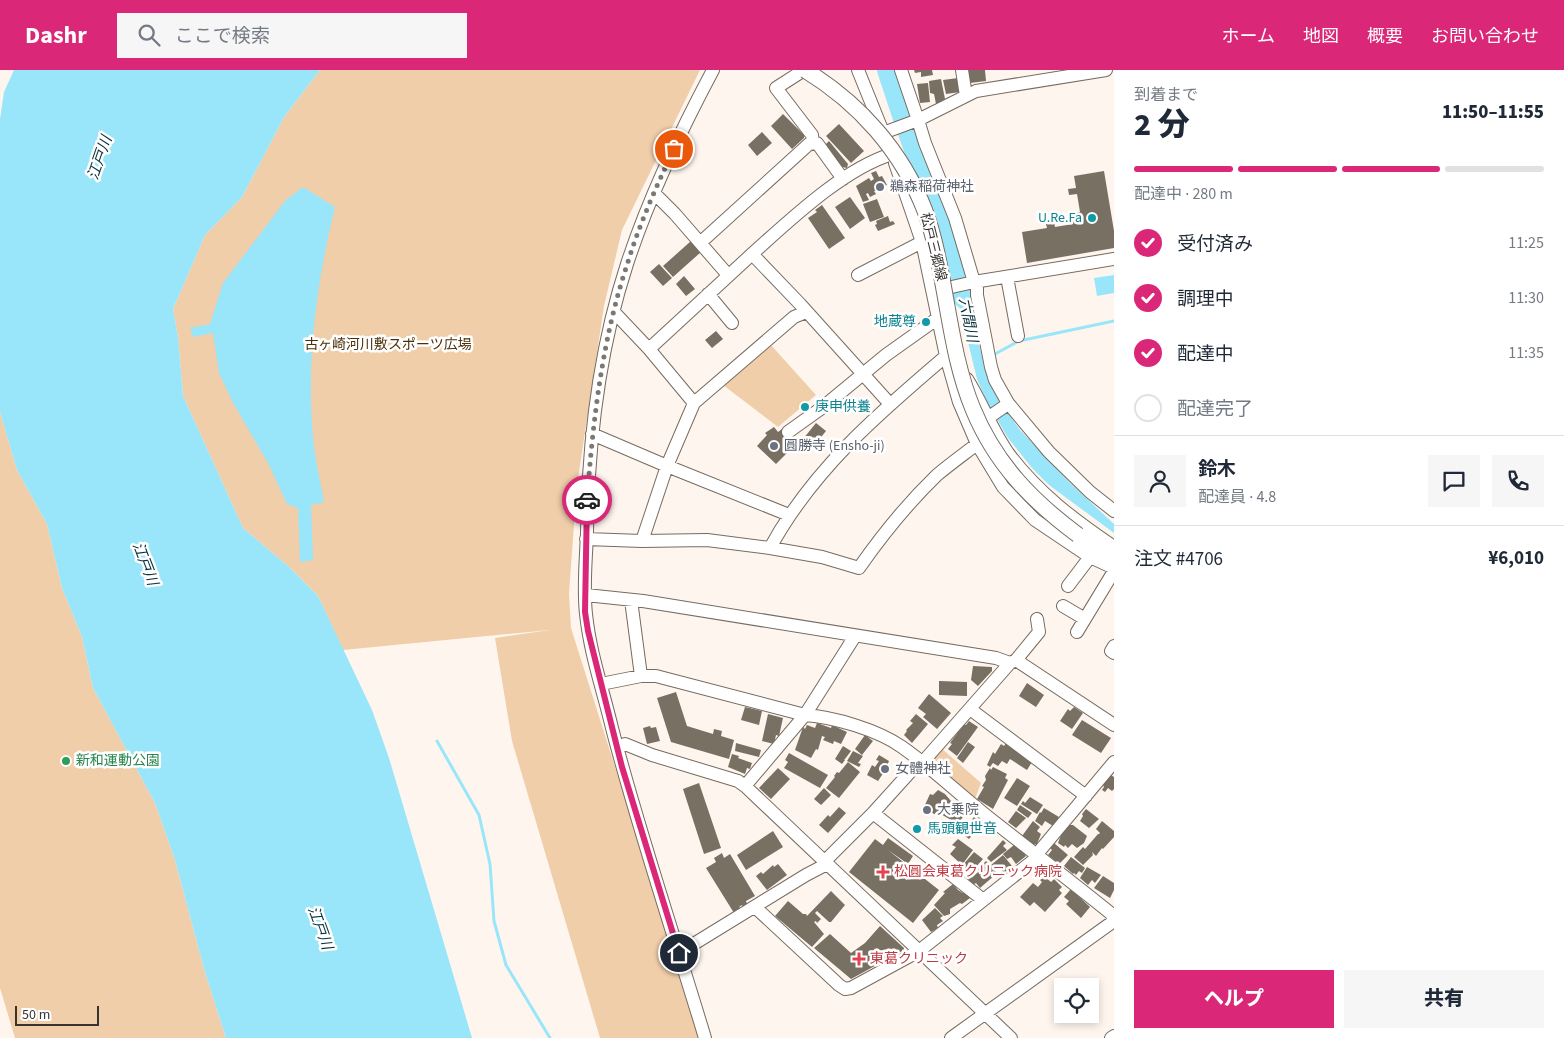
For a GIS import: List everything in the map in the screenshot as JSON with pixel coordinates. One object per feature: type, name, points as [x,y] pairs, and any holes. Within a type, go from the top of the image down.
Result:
[{"type":"main road","name":"松戸三郷線","points":[[805,70],[856,108],[876,128],[901,161],[925,211],[934,238],[958,362],[973,409],[993,449],[1020,485],[1061,522],[1114,558]]},
{"type":"street","points":[[705,1038],[617,747],[585,612],[587,499],[592,434],[602,367],[614,312],[626,266],[654,193],[681,133],[713,70]]},
{"type":"street","points":[[805,70],[776,88],[812,134],[813,143]]},
{"type":"street","points":[[858,70],[886,132],[922,242],[947,361],[959,402],[978,444],[1003,487],[1035,520],[1090,557],[1114,570],[1077,632]]},
{"type":"street","points":[[901,70],[924,143],[955,218],[975,282],[989,357],[996,380],[1008,404],[1049,452],[1090,492],[1114,511]]},
{"type":"street","points":[[962,70],[966,96]]},
{"type":"street","points":[[886,132],[917,121],[976,91],[1106,70]]},
{"type":"street","points":[[700,243],[809,144],[817,143],[843,180]]},
{"type":"street","points":[[648,348],[803,208],[871,161],[892,154]]},
{"type":"street","points":[[654,193],[675,214],[728,275]]},
{"type":"street","points":[[858,275],[922,242]]},
{"type":"street","points":[[752,254],[890,404]]},
{"type":"street","points":[[933,292],[975,282],[1114,259]]},
{"type":"street","points":[[1007,277],[1018,336]]},
{"type":"street","points":[[708,294],[732,322]]},
{"type":"street","points":[[614,312],[648,348],[694,403]]},
{"type":"street","points":[[642,541],[666,466],[694,403],[794,317],[806,312]]},
{"type":"street","points":[[788,432],[823,407],[886,355],[938,318]]},
{"type":"street","points":[[770,548],[789,515],[851,440],[890,404],[947,361]]},
{"type":"street","points":[[947,361],[967,379],[1007,451],[1026,475],[1045,496],[1080,524],[1114,547]]},
{"type":"street","points":[[971,429],[1008,404]]},
{"type":"street","points":[[592,434],[789,515]]},
{"type":"street","points":[[586,539],[642,541],[707,540],[822,557],[859,568],[896,520],[927,486],[978,444]]},
{"type":"street","points":[[1068,586],[1090,557]]},
{"type":"street","points":[[586,595],[771,621],[1013,662],[1114,725]]},
{"type":"street","points":[[631,600],[642,676]]},
{"type":"street","points":[[1063,606],[1085,619]]},
{"type":"street","points":[[679,953],[826,862],[1013,662],[1039,632],[1037,619]]},
{"type":"street","points":[[745,786],[805,715],[855,636]]},
{"type":"street","points":[[1114,646],[1111,651],[1114,653]]},
{"type":"street","points":[[601,684],[642,676],[656,676],[880,734],[901,746],[1114,917],[1111,923],[951,1038]]},
{"type":"street","points":[[970,709],[1086,796]]},
{"type":"street","points":[[617,747],[625,744],[652,755],[738,781],[745,786],[1011,1038]]},
{"type":"street","points":[[755,907],[840,985],[845,988],[851,988],[919,951],[1038,855],[1114,762]]},
{"type":"street","points":[[873,813],[982,899]]},
{"type":"green space","name":"古ヶ崎河川敷スポーツ広場","points":[[320,70],[700,70],[622,230],[604,306],[577,485],[569,593],[571,628],[701,1038],[600,1038],[512,741],[495,638],[550,630],[343,650],[318,596],[289,567],[243,528],[183,396],[178,337],[173,309],[205,235],[242,197],[284,117]]},
{"type":"green space","points":[[771,345],[816,395],[778,427],[723,385]]},
{"type":"green space","name":"新和運動公園","points":[[0,412],[17,470],[47,524],[62,588],[82,637],[93,688],[155,803],[175,860],[204,969],[226,1038],[15,1038],[0,988]]},
{"type":"green space","points":[[940,747],[981,783],[975,799],[932,767],[933,756]]},
{"type":"water","name":"江戸川","points":[[14,70],[320,70],[284,117],[242,197],[205,235],[173,309],[178,337],[183,396],[243,528],[289,567],[318,596],[372,710],[389,758],[472,1038],[226,1038],[204,969],[175,860],[155,803],[93,688],[82,637],[62,588],[47,524],[17,470],[0,412],[0,119],[4,92]]},
{"type":"water","points":[[303,187],[335,207],[322,266],[312,356],[311,386],[314,446],[324,502],[311,505],[313,560],[300,562],[298,508],[287,504],[269,465],[232,401],[219,373],[213,333],[193,337],[190,328],[210,324],[223,283],[285,201]]},
{"type":"water","points":[[961,271],[986,373],[999,401],[1020,430],[1069,482],[1114,524],[1114,533],[1049,485],[1032,468],[1008,438],[986,400],[977,379],[951,273]]},
{"type":"water","points":[[1114,275],[1114,293],[1097,296],[1094,278]]},
{"type":"building","points":[[914,70],[932,70],[933,75],[921,77],[921,72],[915,73]]},
{"type":"building","points":[[968,70],[985,70],[986,81],[970,83]]},
{"type":"building","points":[[958,78],[960,92],[946,94],[943,80]]},
{"type":"building","points":[[941,79],[945,99],[936,104],[934,94],[930,93],[929,81]]},
{"type":"building","points":[[928,83],[930,102],[920,103],[917,84]]},
{"type":"building","points":[[783,114],[804,135],[804,138],[792,149],[771,126]]},
{"type":"building","points":[[839,124],[864,151],[851,163],[826,136]]},
{"type":"building","points":[[762,132],[772,143],[757,156],[748,145]]},
{"type":"building","points":[[829,141],[848,164],[847,168],[842,167],[825,145]]},
{"type":"building","points":[[876,171],[879,177],[882,176],[887,185],[884,186],[885,188],[874,191],[876,194],[870,197],[868,193],[866,194],[869,200],[863,202],[856,186],[869,178],[871,181],[874,179],[871,173]]},
{"type":"building","name":"U.Re.Fa","points":[[1104,171],[1114,231],[1114,248],[1027,263],[1022,232],[1047,228],[1046,224],[1054,222],[1055,227],[1073,224],[1072,214],[1080,212],[1077,194],[1069,195],[1068,189],[1076,188],[1074,176]]},
{"type":"building","points":[[850,197],[865,218],[850,229],[835,207]]},
{"type":"building","points":[[877,199],[884,217],[870,222],[863,204]]},
{"type":"building","points":[[822,205],[845,238],[829,249],[808,218],[817,212],[815,210]]},
{"type":"building","points":[[888,216],[890,222],[893,221],[895,224],[878,231],[875,225],[877,224],[876,221]]},
{"type":"building","points":[[691,241],[701,252],[673,277],[663,266]]},
{"type":"building","points":[[659,264],[672,278],[663,286],[650,272]]},
{"type":"building","points":[[684,276],[695,289],[686,296],[676,284]]},
{"type":"building","points":[[716,331],[723,339],[712,348],[705,340]]},
{"type":"building","points":[[816,423],[826,431],[813,447],[803,439]]},
{"type":"building","points":[[774,427],[778,432],[782,429],[791,438],[789,441],[794,446],[776,464],[757,446],[767,435],[765,433]]},
{"type":"building","points":[[973,666],[992,667],[992,671],[978,686],[971,680]]},
{"type":"building","points":[[939,681],[967,682],[967,696],[939,695]]},
{"type":"building","points":[[1027,683],[1044,695],[1036,707],[1019,696]]},
{"type":"building","points":[[676,692],[687,726],[713,734],[714,729],[722,731],[721,736],[734,740],[729,759],[671,742],[657,698]]},
{"type":"building","points":[[929,694],[951,713],[937,729],[923,717],[926,714],[918,708]]},
{"type":"building","points":[[745,707],[762,711],[759,725],[741,720]]},
{"type":"building","points":[[1074,707],[1083,713],[1072,729],[1060,721],[1068,709],[1070,711]]},
{"type":"building","points":[[768,714],[783,718],[779,736],[776,735],[774,744],[762,741]]},
{"type":"building","points":[[916,714],[928,724],[912,743],[904,735],[913,723],[910,721]]},
{"type":"building","points":[[1082,720],[1111,738],[1101,753],[1072,735]]},
{"type":"building","points":[[969,721],[978,727],[957,756],[948,749],[952,744],[950,743],[964,724],[966,725]]},
{"type":"building","points":[[817,723],[831,728],[832,725],[847,732],[841,744],[834,741],[833,744],[823,740],[825,737],[822,736],[818,750],[816,749],[811,758],[795,750],[803,727],[805,729],[807,725],[815,728]]},
{"type":"building","points":[[650,726],[651,728],[656,727],[660,741],[647,744],[643,728]]},
{"type":"building","points":[[865,735],[873,741],[862,755],[855,749]]},
{"type":"building","points":[[968,742],[975,747],[963,763],[957,758]]},
{"type":"building","points":[[736,743],[761,750],[759,757],[735,751]]},
{"type":"building","points":[[1006,743],[1032,762],[1027,770],[1010,759],[1007,764],[1002,761],[998,766],[993,763],[990,767],[987,765],[993,752],[995,754],[1001,744],[1004,746]]},
{"type":"building","points":[[843,746],[851,751],[842,764],[835,759]]},
{"type":"building","points":[[853,751],[863,756],[858,763],[861,764],[859,767],[847,761]]},
{"type":"building","points":[[789,753],[828,775],[820,788],[784,768],[788,762],[785,760]]},
{"type":"building","points":[[732,754],[752,763],[750,769],[747,768],[745,774],[728,767]]},
{"type":"building","points":[[879,755],[889,761],[887,766],[883,763],[879,769],[884,772],[878,781],[867,775],[872,765],[875,767],[879,761],[876,760]]},
{"type":"building","points":[[848,762],[860,772],[839,798],[826,788],[837,772],[839,773]]},
{"type":"building","points":[[993,767],[1007,774],[1005,778],[1008,780],[993,809],[977,799],[984,787],[982,786],[986,780],[985,776],[990,768],[991,770]]},
{"type":"building","points":[[778,768],[790,779],[771,799],[759,788]]},
{"type":"building","points":[[1111,775],[1114,777],[1114,789],[1112,791],[1108,788],[1105,792],[1102,790],[1103,785]]},
{"type":"building","points":[[1017,778],[1030,786],[1017,806],[1004,798]]},
{"type":"building","points":[[699,783],[721,848],[704,854],[683,789]]},
{"type":"building","points":[[824,788],[831,795],[821,805],[814,799]]},
{"type":"building","points":[[938,790],[945,794],[951,803],[967,811],[958,824],[939,813],[934,814],[924,807],[930,794],[933,795]]},
{"type":"building","points":[[1030,797],[1043,805],[1037,814],[1021,804],[1023,801],[1025,803]]},
{"type":"building","points":[[1020,805],[1032,813],[1028,818],[1017,810]]},
{"type":"building","points":[[839,807],[846,813],[828,833],[819,825]]},
{"type":"building","points":[[1044,808],[1059,817],[1053,826],[1045,821],[1042,826],[1035,821]]},
{"type":"building","points":[[1086,809],[1099,819],[1089,828],[1080,821]]},
{"type":"building","points":[[1016,811],[1026,818],[1016,828],[1008,822]]},
{"type":"building","points":[[974,817],[982,823],[969,839],[961,833]]},
{"type":"building","points":[[1033,821],[1040,827],[1037,831],[1041,834],[1037,844],[1033,845],[1022,836]]},
{"type":"building","points":[[1102,821],[1114,831],[1114,837],[1096,856],[1092,852],[1093,855],[1083,865],[1074,857],[1083,847],[1085,849],[1100,833],[1096,829]]},
{"type":"building","points":[[1069,825],[1073,825],[1087,836],[1084,843],[1077,848],[1072,844],[1068,848],[1058,843],[1061,835]]},
{"type":"building","points":[[773,831],[783,847],[746,870],[737,855]]},
{"type":"building","points":[[888,838],[913,856],[908,864],[888,850],[939,890],[913,923],[849,872],[875,839],[883,845]]},
{"type":"building","points":[[958,839],[973,850],[962,865],[950,854],[956,847],[952,845]]},
{"type":"building","points":[[1003,840],[1006,843],[1003,846],[1007,850],[991,862],[987,858]]},
{"type":"building","points":[[1054,843],[1068,855],[1059,864],[1048,855]]},
{"type":"building","points":[[1014,845],[1021,849],[1026,856],[1016,864],[1011,857],[1007,859],[1003,854]]},
{"type":"building","points":[[974,852],[983,859],[971,873],[962,866]]},
{"type":"building","points":[[722,853],[724,858],[730,854],[755,896],[746,901],[747,904],[739,907],[741,909],[734,913],[706,868],[716,862],[714,858]]},
{"type":"building","points":[[1003,855],[1012,866],[1004,873],[999,867],[995,870],[991,865]]},
{"type":"building","points":[[1071,857],[1085,868],[1082,873],[1079,871],[1076,875],[1073,874],[1064,866]]},
{"type":"building","points":[[986,861],[996,872],[980,888],[976,883],[973,885],[968,879],[980,871],[978,869]]},
{"type":"building","points":[[778,864],[787,875],[767,890],[756,876],[761,872],[763,874],[773,865],[774,867]]},
{"type":"building","points":[[1087,867],[1101,875],[1095,883],[1092,880],[1088,885],[1080,878]]},
{"type":"building","points":[[1044,876],[1051,882],[1054,879],[1062,887],[1059,890],[1062,893],[1045,912],[1034,902],[1030,906],[1020,897],[1033,883],[1038,887],[1042,882],[1040,880]]},
{"type":"building","points":[[1103,876],[1114,883],[1114,890],[1110,898],[1094,888]]},
{"type":"building","points":[[953,884],[970,898],[950,909],[950,914],[944,916],[934,905],[945,893],[943,892]]},
{"type":"building","points":[[1071,889],[1090,907],[1081,918],[1066,904],[1069,901],[1064,897]]},
{"type":"building","points":[[831,891],[845,905],[831,922],[817,911],[815,913],[821,919],[817,923],[816,921],[814,922],[824,934],[812,947],[775,916],[788,901],[807,916]]},
{"type":"building","points":[[935,908],[943,916],[940,918],[943,921],[937,925],[938,928],[931,932],[922,920]]},
{"type":"building","points":[[880,926],[904,950],[851,979],[814,948],[830,934],[851,953],[865,943]]},
{"type":"waterway","name":"六間川","points":[[887,70],[950,250],[963,298]]},
{"type":"waterway","points":[[993,355],[1019,341],[1114,321]]},
{"type":"waterway","points":[[437,741],[479,815],[490,864],[494,921],[506,965],[550,1038]]},
{"type":"way so far","points":[[587,500],[592,434],[602,367],[614,312],[626,266],[639,228],[674,149]]},
{"type":"place","name":"鵜森稲荷神社","points":[[880,187]]},
{"type":"place","name":"U.Re.Fa","points":[[1092,218]]},
{"type":"place","name":"地蔵尊","points":[[926,322]]},
{"type":"place","name":"庚申供養","points":[[805,407]]},
{"type":"place","name":"圓勝寺 (Ensho-ji)","points":[[774,446]]},
{"type":"place","name":"新和運動公園","points":[[66,761]]},
{"type":"place","name":"女體神社","points":[[885,769]]},
{"type":"place","name":"大乗院","points":[[927,810]]},
{"type":"place","name":"馬頭観世音","points":[[917,829]]},
{"type":"place","name":"松圓会東葛クリニック病院","points":[[883,872]]},
{"type":"place","name":"東葛クリニック","points":[[859,959]]},
{"type":"route","points":[[587,500],[585,612],[588,631],[622,767],[679,953]]}]
